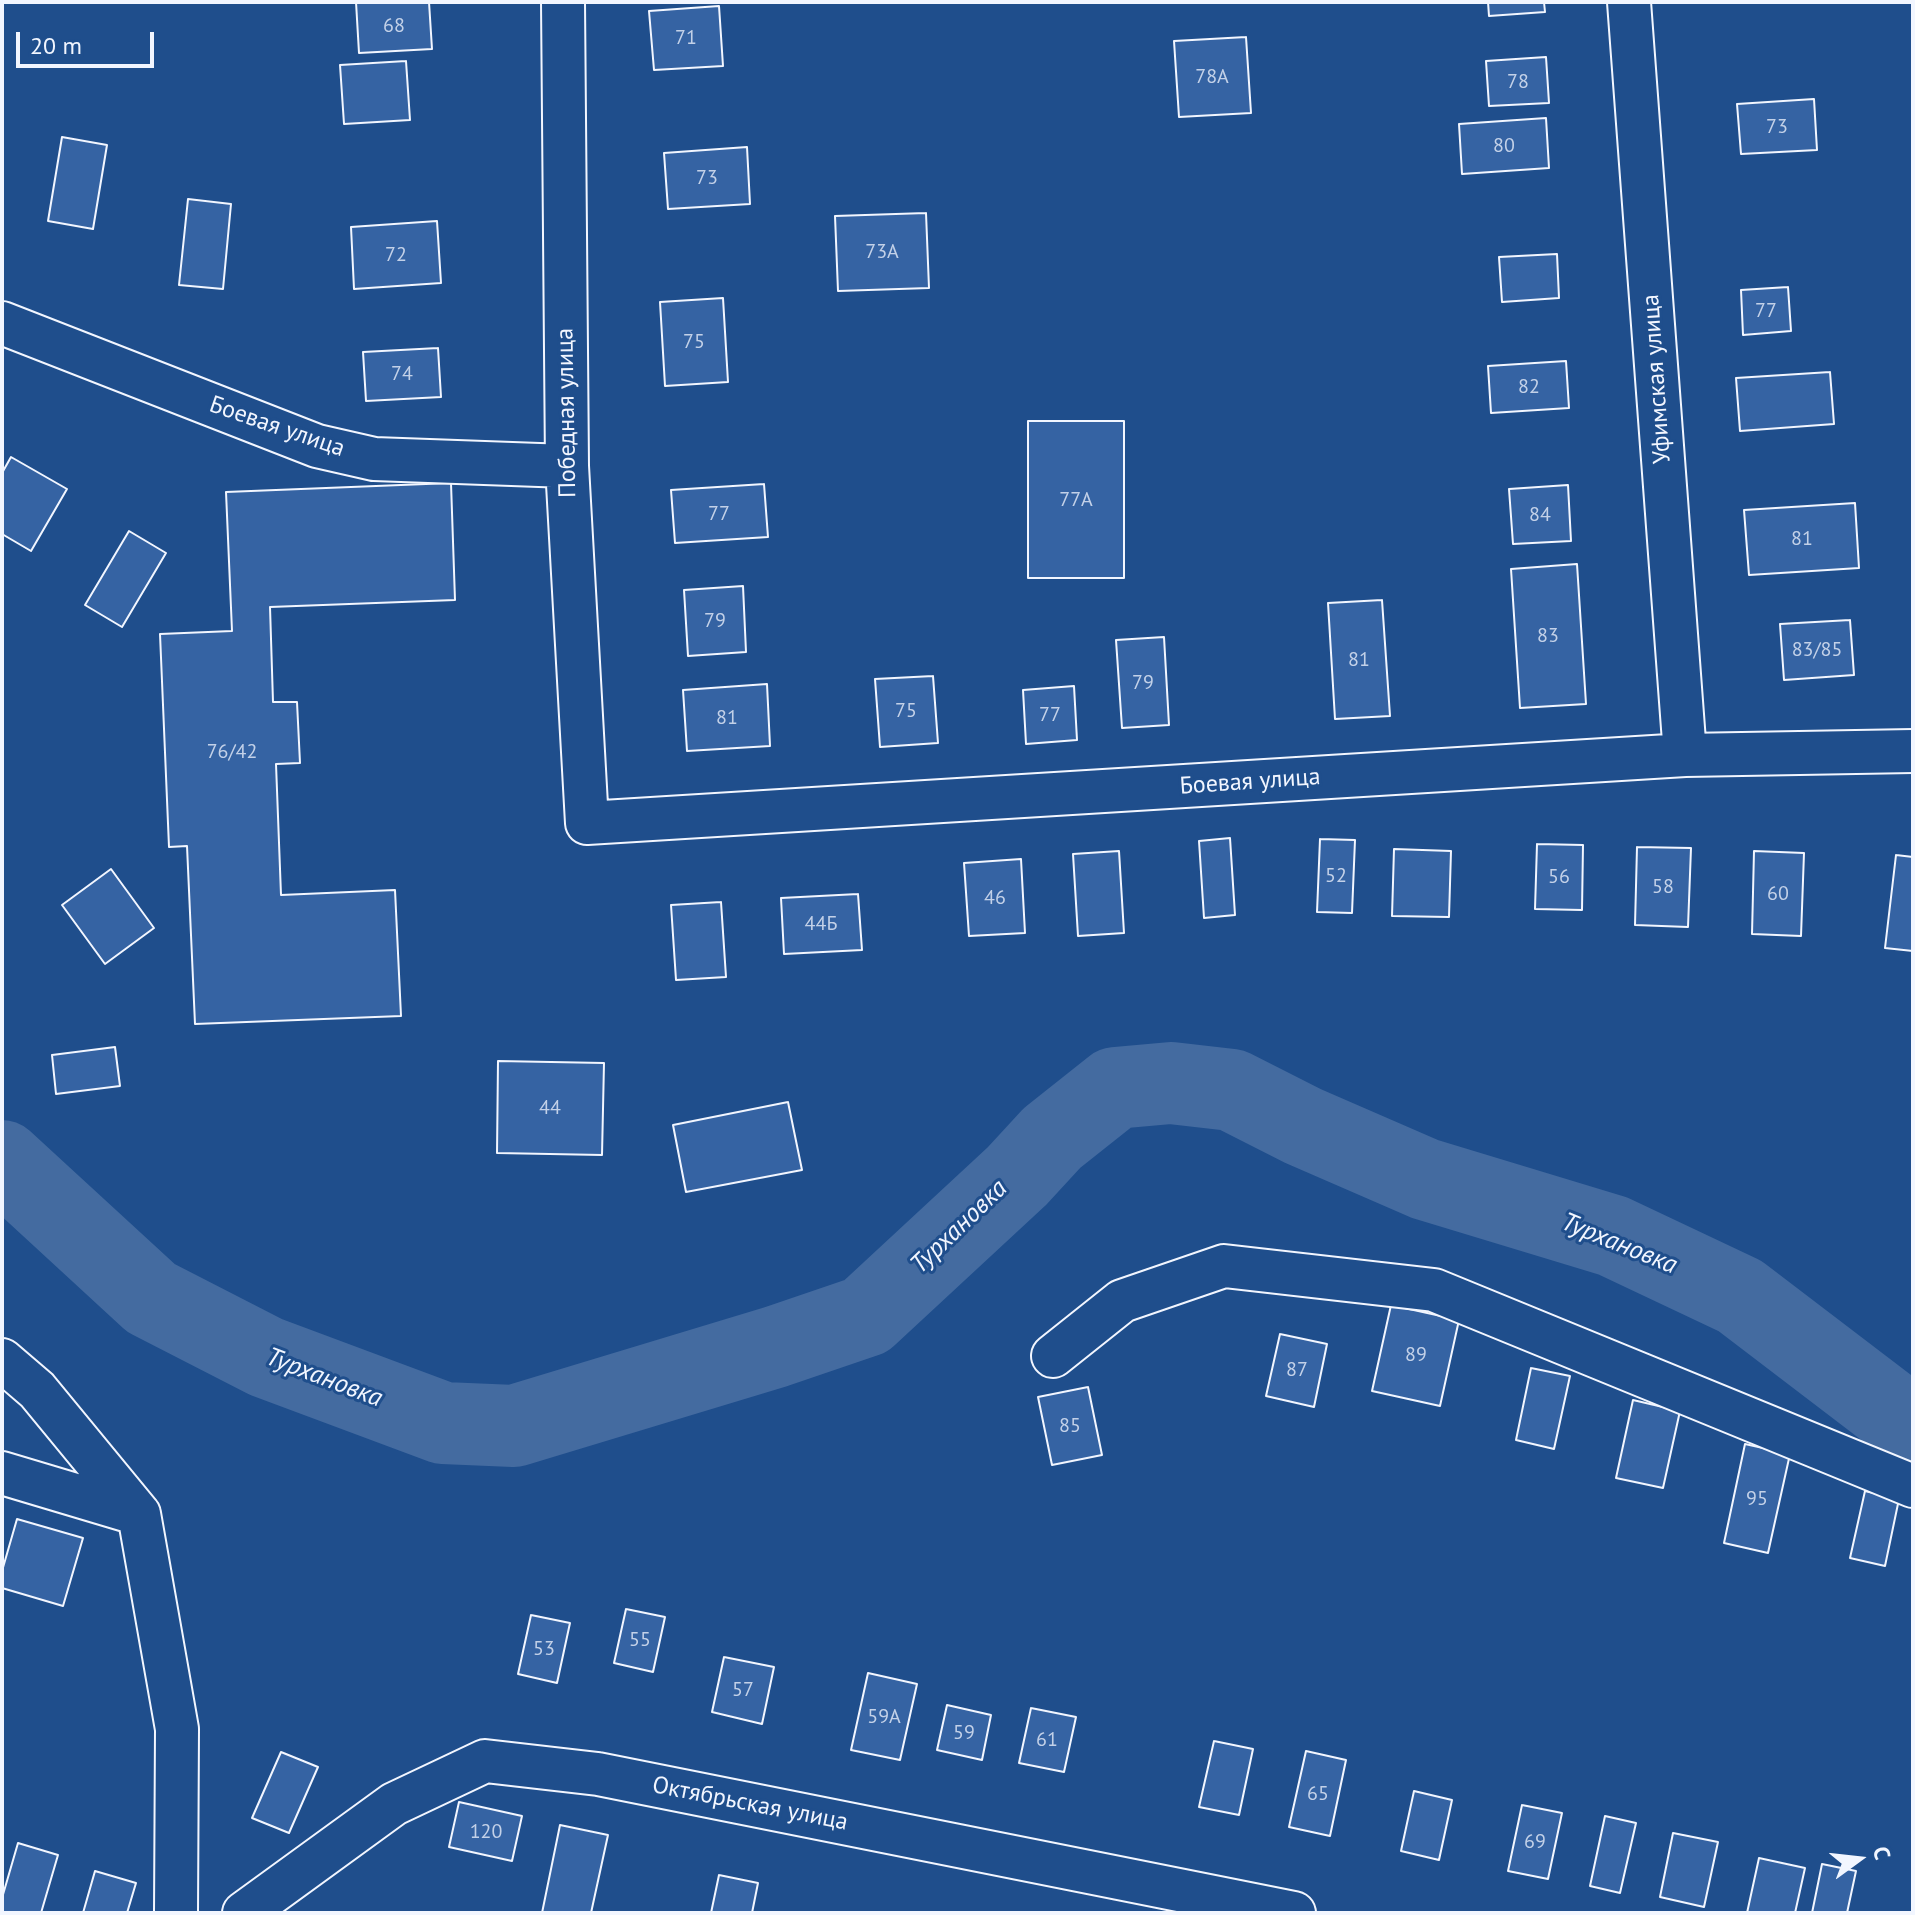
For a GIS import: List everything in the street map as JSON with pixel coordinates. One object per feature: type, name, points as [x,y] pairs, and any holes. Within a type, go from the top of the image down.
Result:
[{"type":"street","name":"Победная улица","points":[[563,2],[567,466],[587,823]]},
{"type":"street","name":"Уфимская улица","points":[[1629,2],[1685,755]]},
{"type":"street","name":"Боевая улица","points":[[2,323],[317,446],[374,459],[567,466]]},
{"type":"street","name":"Боевая улица","points":[[587,823],[1685,755],[1913,751]]},
{"type":"street","points":[[1053,1356],[1122,1301],[1224,1266],[1434,1290],[1913,1486]]},
{"type":"street","points":[[2,1360],[37,1390],[139,1514],[177,1729],[176,1913]]},
{"type":"street","points":[[2,1473],[139,1514]]},
{"type":"street","name":"Октябрьская улица","points":[[244,1913],[394,1804],[485,1761],[598,1774],[1294,1913]]},
{"type":"building","points":[[356,2],[429,2],[432,49],[359,53]]},
{"type":"building","points":[[1488,2],[1544,2],[1545,12],[1489,16]]},
{"type":"building","points":[[719,6],[723,66],[654,70],[649,11]]},
{"type":"building","points":[[1246,37],[1251,113],[1179,117],[1174,41]]},
{"type":"building","points":[[1546,57],[1549,103],[1489,106],[1486,61]]},
{"type":"building","points":[[406,61],[410,120],[344,124],[340,65]]},
{"type":"building","points":[[1814,99],[1817,150],[1741,154],[1737,104]]},
{"type":"building","points":[[1546,118],[1549,168],[1462,174],[1459,124]]},
{"type":"building","points":[[62,137],[107,145],[93,229],[48,221]]},
{"type":"building","points":[[747,147],[750,204],[668,209],[664,153]]},
{"type":"building","points":[[188,199],[231,204],[223,289],[179,285]]},
{"type":"building","points":[[926,213],[929,288],[838,291],[835,216]]},
{"type":"building","points":[[437,221],[441,283],[354,289],[351,227]]},
{"type":"building","points":[[1557,254],[1559,298],[1502,302],[1499,257]]},
{"type":"building","points":[[1788,287],[1791,331],[1743,335],[1741,290]]},
{"type":"building","points":[[723,298],[728,382],[665,386],[660,302]]},
{"type":"building","points":[[438,348],[441,397],[366,401],[363,352]]},
{"type":"building","points":[[1566,361],[1569,408],[1491,413],[1488,366]]},
{"type":"building","points":[[1830,372],[1834,424],[1740,431],[1736,378]]},
{"type":"building","points":[[1028,421],[1124,421],[1124,578],[1028,578]]},
{"type":"building","points":[[11,457],[67,489],[31,551],[2,534],[2,473]]},
{"type":"building","points":[[451,483],[455,600],[270,607],[273,702],[297,702],[300,763],[276,764],[281,895],[395,890],[401,1016],[195,1024],[187,846],[169,847],[160,634],[232,631],[226,492]]},
{"type":"building","points":[[764,484],[768,537],[675,543],[671,490]]},
{"type":"building","points":[[1568,485],[1571,541],[1513,544],[1509,489]]},
{"type":"building","points":[[1855,503],[1859,568],[1749,575],[1744,510]]},
{"type":"building","points":[[129,531],[166,553],[122,627],[85,605]]},
{"type":"building","points":[[1577,564],[1586,704],[1520,708],[1511,569]]},
{"type":"building","points":[[743,586],[746,652],[688,656],[684,590]]},
{"type":"building","points":[[1382,600],[1390,716],[1335,719],[1328,603]]},
{"type":"building","points":[[1850,620],[1854,675],[1784,680],[1780,624]]},
{"type":"building","points":[[1164,637],[1169,725],[1122,728],[1116,640]]},
{"type":"building","points":[[933,676],[938,743],[880,747],[875,679]]},
{"type":"building","points":[[767,684],[770,746],[687,751],[683,690]]},
{"type":"building","points":[[1074,686],[1077,740],[1026,744],[1023,690]]},
{"type":"building","points":[[1230,838],[1235,915],[1204,918],[1199,841]]},
{"type":"building","points":[[1320,839],[1355,840],[1352,913],[1317,912]]},
{"type":"building","points":[[1537,844],[1583,845],[1582,910],[1535,909]]},
{"type":"building","points":[[1637,847],[1691,848],[1688,927],[1635,925]]},
{"type":"building","points":[[1394,849],[1451,851],[1449,917],[1392,916]]},
{"type":"building","points":[[1119,851],[1124,933],[1078,936],[1073,854]]},
{"type":"building","points":[[1754,851],[1804,853],[1801,936],[1752,934]]},
{"type":"building","points":[[1896,855],[1913,857],[1913,951],[1885,948]]},
{"type":"building","points":[[1021,859],[1025,933],[969,936],[964,863]]},
{"type":"building","points":[[111,869],[154,928],[105,964],[62,905]]},
{"type":"building","points":[[858,894],[862,950],[784,954],[781,898]]},
{"type":"building","points":[[721,902],[726,977],[676,980],[671,905]]},
{"type":"building","points":[[115,1047],[120,1086],[56,1094],[52,1055]]},
{"type":"building","points":[[498,1061],[604,1063],[602,1155],[497,1153]]},
{"type":"building","points":[[788,1102],[802,1170],[686,1192],[673,1125]]},
{"type":"building","points":[[1391,1305],[1459,1320],[1440,1406],[1372,1391]]},
{"type":"building","points":[[1280,1334],[1327,1344],[1314,1407],[1266,1396]]},
{"type":"building","points":[[1531,1368],[1570,1376],[1554,1449],[1516,1440]]},
{"type":"building","points":[[1088,1387],[1102,1455],[1052,1465],[1038,1397]]},
{"type":"building","points":[[1633,1400],[1680,1411],[1663,1488],[1616,1478]]},
{"type":"building","points":[[1745,1444],[1790,1454],[1768,1553],[1724,1543]]},
{"type":"building","points":[[1865,1491],[1899,1499],[1885,1566],[1850,1558]]},
{"type":"building","points":[[17,1519],[83,1538],[63,1606],[2,1588],[2,1571]]},
{"type":"building","points":[[626,1609],[665,1617],[653,1672],[614,1663]]},
{"type":"building","points":[[531,1615],[570,1623],[557,1683],[518,1674]]},
{"type":"building","points":[[724,1657],[774,1667],[762,1724],[712,1712]]},
{"type":"building","points":[[868,1673],[917,1684],[900,1760],[851,1750]]},
{"type":"building","points":[[947,1705],[991,1715],[982,1760],[937,1750]]},
{"type":"building","points":[[1031,1708],[1076,1717],[1064,1772],[1019,1763]]},
{"type":"building","points":[[1214,1741],[1253,1749],[1239,1815],[1199,1807]]},
{"type":"building","points":[[1306,1751],[1346,1760],[1330,1836],[1289,1827]]},
{"type":"building","points":[[281,1752],[318,1767],[289,1833],[252,1818]]},
{"type":"building","points":[[1414,1791],[1452,1800],[1439,1860],[1401,1851]]},
{"type":"building","points":[[459,1802],[522,1816],[512,1861],[449,1847]]},
{"type":"building","points":[[1522,1805],[1562,1813],[1548,1879],[1508,1871]]},
{"type":"building","points":[[1605,1816],[1636,1823],[1620,1893],[1590,1886]]},
{"type":"building","points":[[560,1825],[608,1835],[591,1913],[542,1913]]},
{"type":"building","points":[[1673,1833],[1718,1842],[1704,1907],[1660,1897]]},
{"type":"building","points":[[18,1843],[58,1855],[41,1913],[2,1913],[2,1898]]},
{"type":"building","points":[[1759,1858],[1805,1868],[1795,1913],[1747,1913]]},
{"type":"building","points":[[1822,1864],[1856,1871],[1847,1913],[1812,1913]]},
{"type":"building","points":[[95,1871],[136,1883],[127,1913],[83,1913]]},
{"type":"building","points":[[719,1875],[758,1883],[752,1913],[711,1913]]},
{"type":"waterway","name":"Турхановка","points":[[2,1161],[151,1298],[266,1357],[443,1423],[514,1426],[775,1347],[866,1316],[1017,1176],[1052,1138],[1115,1088],[1171,1083],[1232,1090],[1303,1126],[1425,1179],[1613,1236],[1740,1296],[1896,1415],[1913,1422]]}]
